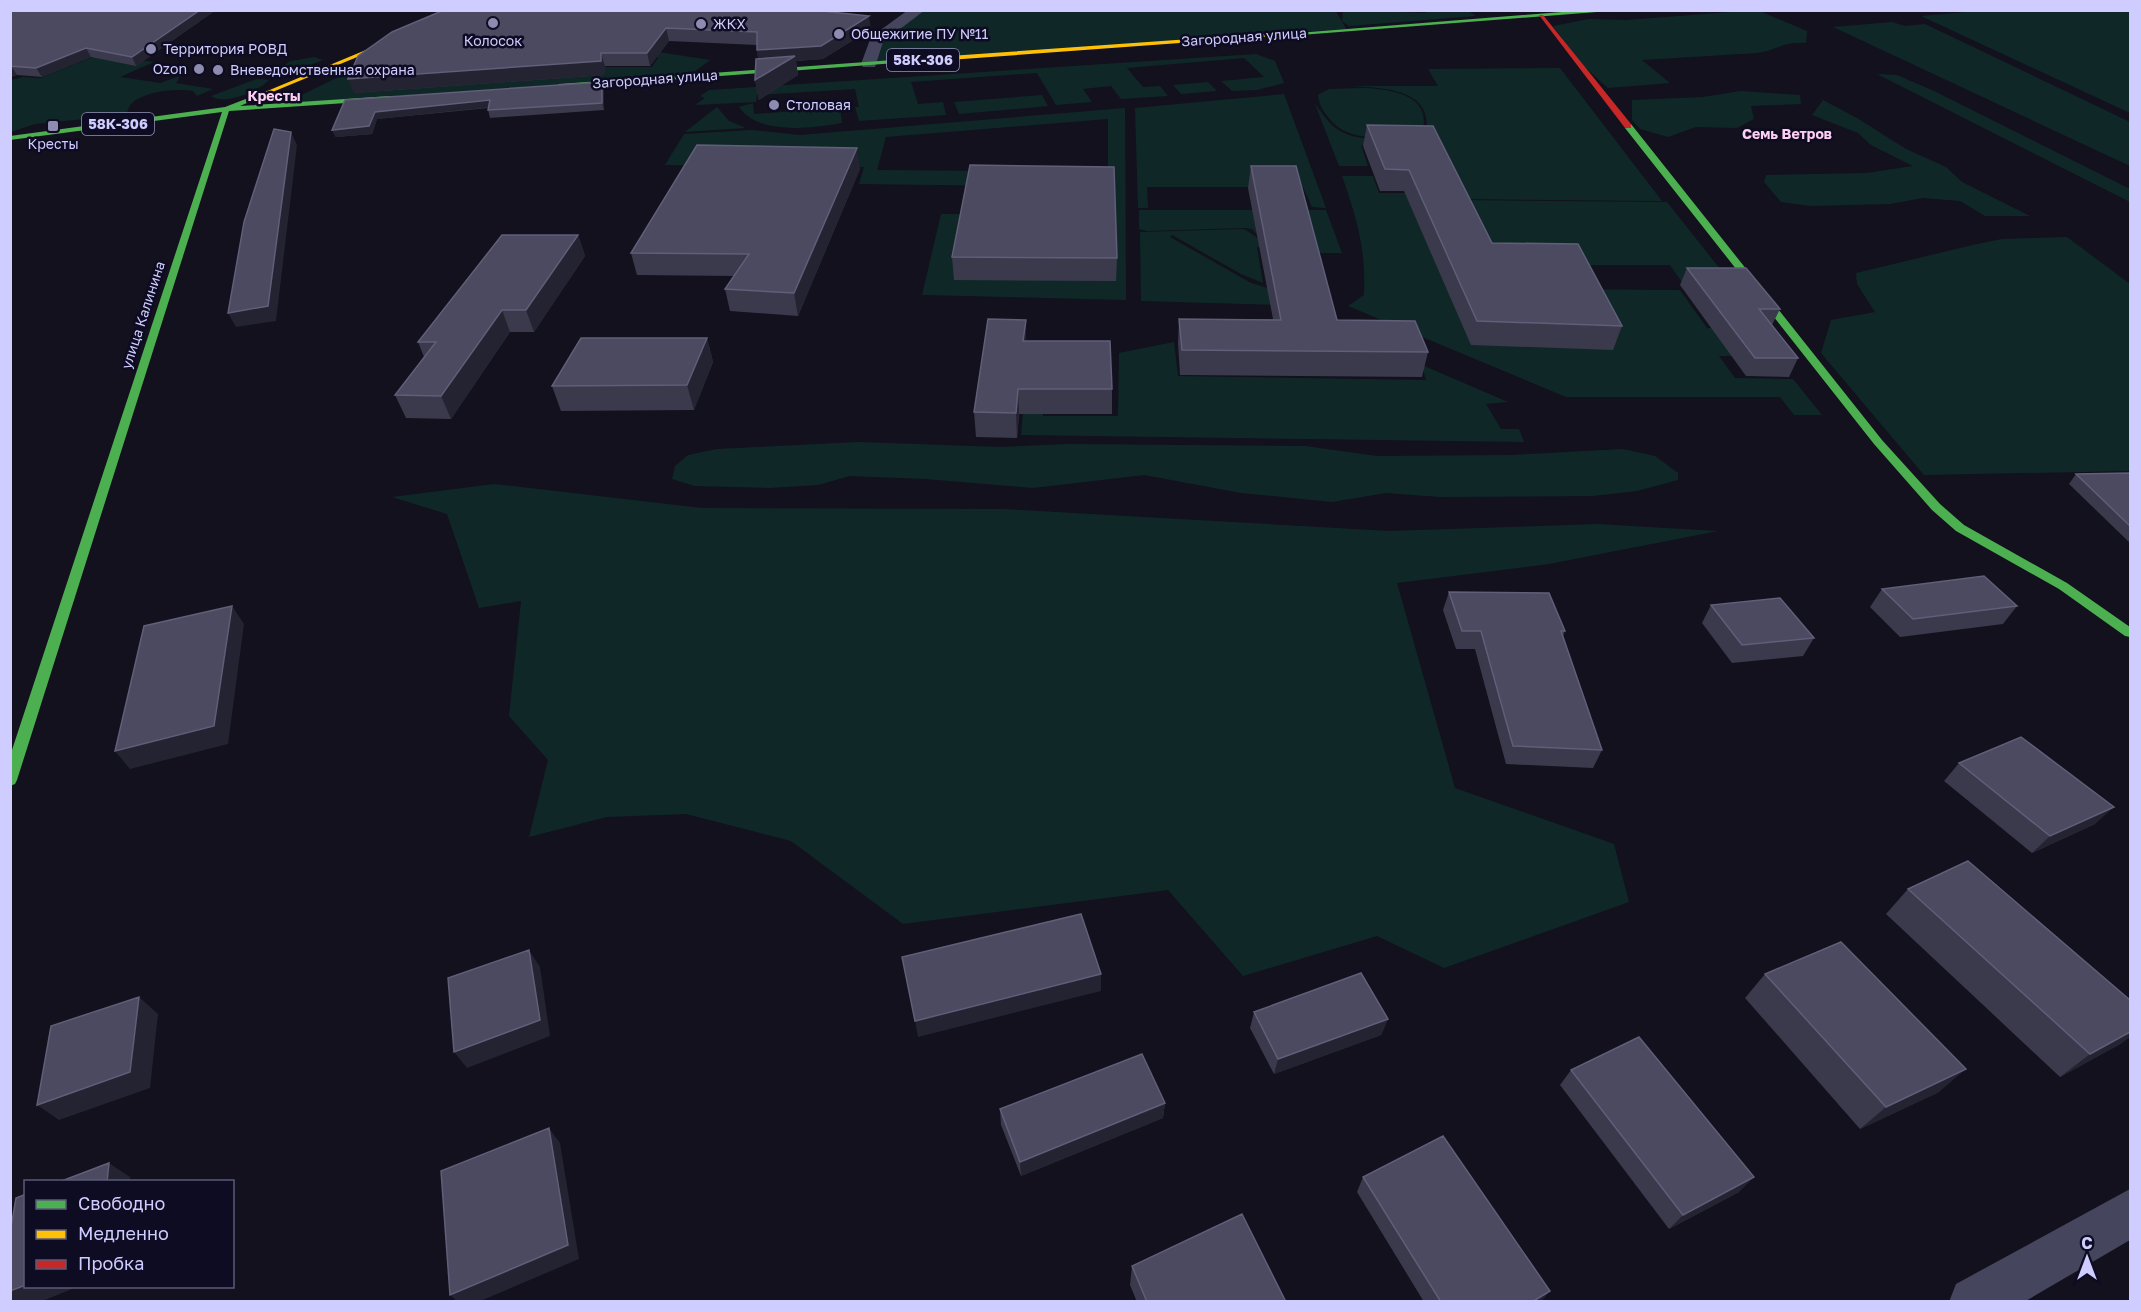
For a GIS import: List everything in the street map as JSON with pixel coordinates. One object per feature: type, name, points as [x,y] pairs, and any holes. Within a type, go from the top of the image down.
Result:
[{"type":"main road","points":[[226,109],[468,10]]},
{"type":"main road","name":"Загородная улица","points":[[547,87],[1619,10]]},
{"type":"main road","points":[[1541,16],[1878,442],[1936,507],[1960,528],[2063,586],[2130,633]]},
{"type":"main road","name":"58К-306","points":[[10,138],[226,109],[408,96]]},
{"type":"main road","name":"улица Калинина","points":[[10,780],[226,109]]},
{"type":"street","points":[[869,64],[876,40],[918,10]]},
{"type":"street","points":[[1974,1302],[2130,1213]]},
{"type":"green space","points":[[497,10],[549,35],[710,60],[690,75],[283,104],[355,69]],"holes":[[[610,57],[658,57],[652,67],[603,67]]]},
{"type":"green space","points":[[1335,10],[1346,29],[874,62],[879,41],[923,11]]},
{"type":"green space","points":[[1343,10],[1426,13],[1426,11],[1467,10],[1476,16],[1349,26],[1342,21]]},
{"type":"green space","points":[[1757,10],[1807,31],[1806,43],[1786,44],[1757,53],[1642,60],[1670,83],[1608,88],[1581,64],[1553,26],[1589,19],[1627,20]]},
{"type":"green space","points":[[1989,10],[2130,11],[2130,113],[1921,16]]},
{"type":"green space","points":[[1892,22],[1905,26],[1925,24],[2130,122],[2130,166],[1833,27]]},
{"type":"green space","points":[[100,54],[154,62],[120,77],[160,83],[180,76],[176,83],[213,89],[197,96],[193,91],[160,91],[137,100],[130,105],[124,115],[35,124],[11,132],[11,80],[23,77],[41,78]]},
{"type":"green space","points":[[1256,54],[1275,61],[1284,83],[1257,90],[1232,91],[1221,81],[1264,77],[1244,58],[1127,68],[1143,87],[1160,86],[1168,96],[1121,99],[1111,86],[1083,89],[1092,102],[1056,105],[1037,73],[911,82],[918,104],[943,102],[946,115],[859,121],[855,107],[859,107],[855,89],[757,95],[756,102],[695,105],[705,98],[700,96],[709,90]]},
{"type":"green space","points":[[314,57],[323,60],[288,74],[272,72],[291,61]]},
{"type":"green space","points":[[1560,68],[1662,201],[1460,199],[1433,146],[1361,145],[1368,166],[1339,166],[1315,104],[1333,126],[1354,136],[1391,138],[1426,133],[1426,118],[1422,107],[1413,98],[1389,90],[1349,86],[1438,86],[1428,69]]},
{"type":"green space","points":[[1877,74],[1897,75],[1934,91],[2130,189],[2130,202]]},
{"type":"green space","points":[[257,79],[269,80],[257,89],[241,96],[217,99],[211,96]]},
{"type":"green space","points":[[1208,82],[1217,91],[1181,94],[1173,85]]},
{"type":"green space","points":[[1366,88],[1398,93],[1416,103],[1422,110],[1424,120],[1422,133],[1384,137],[1359,136],[1337,126],[1322,109],[1319,101],[1318,95],[1329,89]]},
{"type":"green space","points":[[1741,91],[1800,95],[1801,104],[1751,106],[1754,119],[1737,128],[1696,127],[1668,137],[1640,129],[1632,120],[1632,100],[1703,97]]},
{"type":"green space","points":[[1284,94],[1326,208],[1312,207],[1303,187],[1147,187],[1148,208],[1138,208],[1135,108]]},
{"type":"green space","points":[[1042,95],[1048,106],[959,114],[954,102]]},
{"type":"green space","points":[[1823,100],[1906,149],[1946,167],[1962,182],[2030,216],[1985,216],[1960,201],[1923,198],[1890,204],[1811,206],[1781,202],[1764,182],[1766,175],[1867,173],[1913,166],[1871,145],[1858,133],[1812,115]]},
{"type":"green space","points":[[753,103],[754,114],[840,108],[842,123],[802,128],[773,126],[748,116],[739,107]]},
{"type":"green space","points":[[717,107],[729,121],[746,128],[685,132]]},
{"type":"green space","points":[[1125,108],[1126,300],[922,295],[941,214],[1104,215],[1104,187],[859,184],[864,167],[665,165],[684,134],[751,130],[800,135]],"holes":[[[1108,119],[1108,172],[877,170],[886,137]]]},
{"type":"green space","points":[[1342,176],[1373,176],[1379,193],[1453,193],[1457,200],[1667,202],[1732,284],[1683,284],[1670,265],[1503,265],[1516,289],[1680,290],[1707,328],[1769,329],[1790,356],[1719,356],[1735,378],[1793,379],[1822,415],[1794,415],[1780,397],[1566,397],[1348,306],[1364,295],[1364,263],[1352,206]]},
{"type":"green space","points":[[1139,210],[1326,210],[1342,253],[1319,253],[1258,236],[1252,229],[1244,228],[1147,231],[1139,229]]},
{"type":"green space","points":[[1244,229],[1261,240],[1263,247],[1257,247],[1263,283],[1241,274],[1172,235],[1170,237],[1251,283],[1285,293],[1280,305],[1141,301],[1140,232]]},
{"type":"green space","points":[[2067,237],[2130,284],[2130,471],[1924,475],[1821,353],[1831,320],[1875,312],[1857,284],[1856,273],[2002,239]]},
{"type":"green space","points":[[1174,342],[1178,376],[1426,380],[1422,365],[1508,402],[1486,404],[1501,429],[1519,429],[1524,442],[1021,435],[1026,380],[1044,368],[1043,416],[1118,416],[1119,353]]},
{"type":"green space","points":[[859,442],[1001,447],[1068,444],[1305,446],[1377,456],[1510,455],[1623,449],[1655,456],[1678,473],[1678,480],[1637,491],[1593,496],[1440,497],[1386,493],[1332,502],[1241,493],[1144,475],[1033,488],[926,479],[850,476],[818,485],[769,488],[695,486],[672,479],[675,466],[688,455],[717,449]]},
{"type":"green space","points":[[494,484],[702,508],[1003,509],[1389,531],[1597,524],[1718,531],[1549,564],[1397,583],[1455,788],[1614,844],[1629,902],[1444,968],[1377,936],[1243,976],[1168,890],[903,924],[791,841],[686,814],[607,817],[529,837],[548,760],[509,716],[521,601],[479,608],[447,514],[392,497]]},
{"type":"building","points":[[10,10],[200,10],[132,57],[86,48],[36,68],[10,66]]},
{"type":"building","points":[[444,10],[812,10],[869,16],[821,46],[757,50],[757,32],[666,28],[647,53],[601,53],[601,61],[348,79],[358,56],[392,32]]},
{"type":"building","points":[[795,56],[755,80],[756,59]]},
{"type":"building","points":[[602,82],[602,103],[488,110],[490,100],[375,112],[369,126],[332,130],[345,100]]},
{"type":"building","points":[[1367,125],[1433,126],[1492,243],[1578,244],[1622,326],[1477,321],[1409,170],[1385,169]]},
{"type":"building","points":[[274,129],[291,132],[268,306],[228,313],[244,222]]},
{"type":"building","points":[[697,145],[857,148],[794,293],[725,289],[749,254],[631,253]]},
{"type":"building","points":[[970,165],[1114,167],[1117,258],[952,257]]},
{"type":"building","points":[[1251,166],[1296,166],[1337,320],[1415,321],[1428,352],[1182,350],[1179,319],[1281,320]]},
{"type":"building","points":[[502,235],[578,235],[526,310],[502,310],[441,396],[395,395],[436,342],[418,342]]},
{"type":"building","points":[[1687,268],[1746,268],[1780,309],[1759,309],[1798,358],[1755,358]]},
{"type":"building","points":[[988,319],[1026,320],[1023,341],[1110,341],[1112,389],[1018,389],[1016,413],[974,412]]},
{"type":"building","points":[[581,338],[707,338],[687,385],[552,386]]},
{"type":"building","points":[[2130,473],[2130,526],[2076,474]]},
{"type":"building","points":[[1984,576],[2017,606],[1913,619],[1882,589]]},
{"type":"building","points":[[1449,592],[1549,593],[1565,631],[1561,631],[1602,750],[1513,746],[1481,631],[1462,631]]},
{"type":"building","points":[[1780,598],[1814,638],[1742,645],[1711,605]]},
{"type":"building","points":[[232,606],[214,726],[115,751],[144,626]]},
{"type":"building","points":[[2021,737],[2114,807],[2050,836],[1959,763]]},
{"type":"building","points":[[1968,861],[2130,1000],[2130,1032],[2090,1054],[1908,889]]},
{"type":"building","points":[[1081,914],[1101,974],[915,1021],[902,957]]},
{"type":"building","points":[[1841,942],[1966,1069],[1886,1107],[1765,974]]},
{"type":"building","points":[[529,950],[540,1020],[454,1052],[448,978]]},
{"type":"building","points":[[1361,973],[1388,1019],[1278,1059],[1254,1012]]},
{"type":"building","points":[[139,997],[130,1072],[37,1105],[51,1026]]},
{"type":"building","points":[[1639,1037],[1754,1177],[1683,1215],[1571,1070]]},
{"type":"building","points":[[1142,1054],[1165,1103],[1020,1162],[1000,1109]]},
{"type":"building","points":[[549,1128],[568,1245],[450,1295],[441,1171]]},
{"type":"building","points":[[1443,1136],[1550,1291],[1532,1302],[1441,1302],[1363,1177]]},
{"type":"building","points":[[109,1163],[107,1180],[64,1180]]},
{"type":"building","points":[[24,1195],[24,1286],[10,1291],[10,1233],[16,1198]]},
{"type":"building","points":[[1242,1214],[1286,1302],[1147,1302],[1132,1266]]},
{"type":"traffic: fast","points":[[1275,35],[1619,10]]},
{"type":"traffic: fast","points":[[559,86],[921,60]]},
{"type":"traffic: fast","points":[[10,780],[226,109],[256,97]]},
{"type":"traffic: fast","points":[[10,138],[226,109],[390,98]]},
{"type":"traffic: fast","points":[[1628,126],[1878,442],[1936,507],[1960,528],[2063,586],[2130,633]]},
{"type":"traffic: slow","points":[[256,97],[468,10]]},
{"type":"traffic: slow","points":[[921,60],[1275,35]]},
{"type":"traffic: jam","points":[[1541,16],[1628,126]]},
{"type":"place","name":"Колосок","points":[[493,23]]},
{"type":"place","name":"ЖКХ","points":[[701,24]]},
{"type":"place","name":"Общежитие ПУ №11","points":[[839,34]]},
{"type":"place","name":"Территория РОВД","points":[[151,49]]},
{"type":"place","name":"Ozon","points":[[199,69]]},
{"type":"place","name":"Вневедомственная охрана","points":[[218,70]]},
{"type":"place","name":"Столовая","points":[[774,105]]},
{"type":"place","name":"Кресты","points":[[53,126]]},
{"type":"district","name":"Кресты","points":[[274,96]]},
{"type":"district","name":"Семь Ветров","points":[[1787,134]]}]
